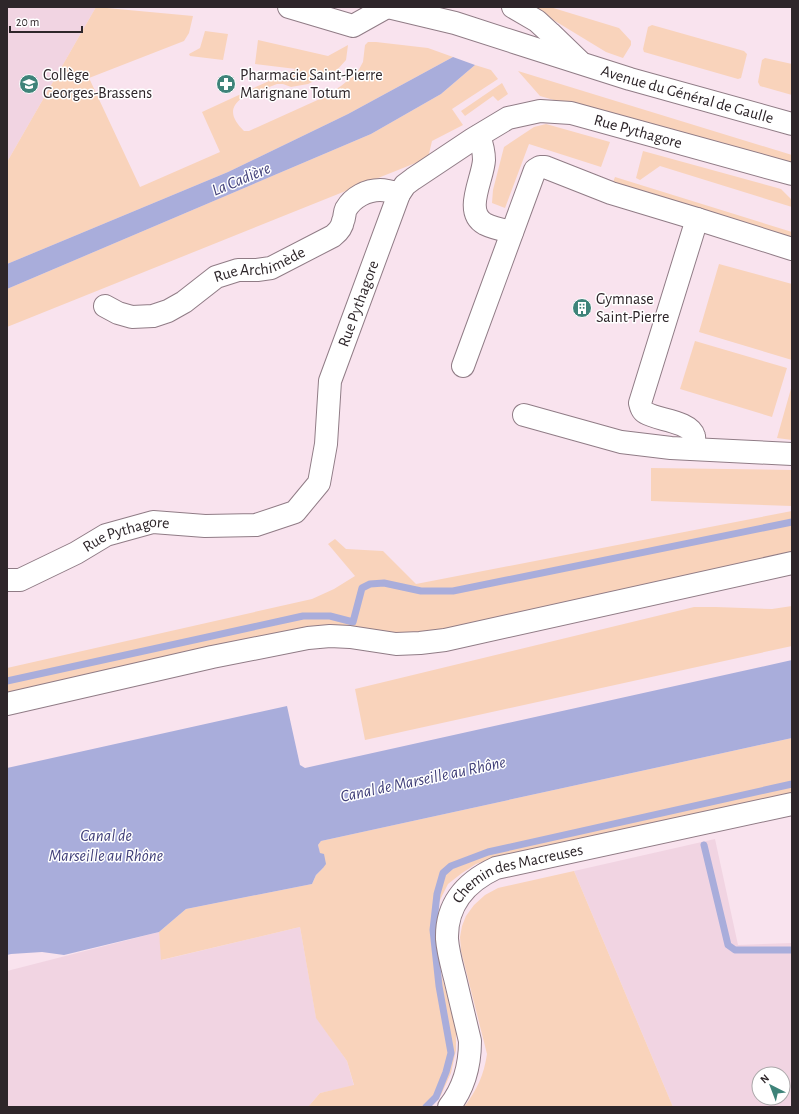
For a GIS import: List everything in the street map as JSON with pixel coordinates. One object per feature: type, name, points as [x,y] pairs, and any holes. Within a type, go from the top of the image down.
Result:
[{"type":"street","points":[[289,7],[353,26],[387,7]]},
{"type":"street","name":"Avenue du Général de Gaulle","points":[[387,7],[455,22],[583,64],[792,124]]},
{"type":"street","name":"Avenue du Général de Gaulle","points":[[512,7],[537,22],[583,64]]},
{"type":"street","name":"Rue Pythagore","points":[[7,580],[20,580],[76,553],[106,535],[153,522],[205,526],[256,525],[295,512],[319,483],[326,444],[330,381],[399,194],[405,185],[413,179],[508,118],[540,111],[571,114],[783,172],[792,186]]},
{"type":"street","points":[[478,136],[484,149],[484,160],[483,171],[474,205],[475,213],[479,220],[485,224],[512,232]]},
{"type":"street","points":[[463,366],[535,170],[540,167],[545,167],[611,193],[792,249]]},
{"type":"street","name":"Rue Archimède","points":[[105,306],[118,313],[132,317],[153,316],[168,311],[184,302],[216,277],[238,270],[271,268],[333,236],[340,230],[345,210],[357,197],[369,192],[380,190],[399,194]]},
{"type":"street","points":[[693,449],[694,436],[690,430],[675,422],[647,414],[642,410],[640,403],[697,219]]},
{"type":"street","points":[[524,415],[621,442],[671,448],[792,454]]},
{"type":"street","points":[[7,704],[212,657],[308,638],[350,636],[396,644],[445,640],[792,563]]},
{"type":"street","name":"Chemin des Macreuses","points":[[449,1107],[460,1091],[465,1078],[469,1064],[470,1041],[448,948],[448,926],[451,913],[457,900],[464,890],[473,882],[483,874],[496,868],[792,804]]},
{"type":"shaded area","name":"Collège Georges-Brassens","points":[[7,7],[96,7],[7,162]]},
{"type":"shaded area","points":[[96,7],[193,16],[189,33],[184,41],[89,78],[140,187],[220,152],[202,112],[241,94],[242,98],[234,106],[233,114],[237,123],[244,131],[249,131],[322,98],[341,86],[357,73],[363,62],[365,45],[368,42],[428,48],[453,57],[348,114],[228,172],[7,264],[7,162]]},
{"type":"shaded area","points":[[532,7],[550,7],[619,28],[631,41],[631,45],[623,58],[606,52]]},
{"type":"shaded area","points":[[652,25],[744,51],[747,54],[741,78],[738,79],[644,52],[643,49],[648,27]]},
{"type":"shaded area","points":[[205,31],[228,34],[223,60],[190,56],[189,54],[200,48]]},
{"type":"shaded area","points":[[258,40],[328,56],[348,45],[346,60],[337,70],[308,84],[291,87],[283,84],[277,84],[249,95],[247,91],[296,69],[255,64]]},
{"type":"shaded area","points":[[765,58],[792,64],[792,95],[760,86],[758,82],[762,60]]},
{"type":"shaded area","points":[[475,65],[491,70],[498,79],[452,109],[463,125],[432,141],[428,158],[7,327],[7,289],[371,134],[441,94]]},
{"type":"shaded area","points":[[518,71],[792,155],[792,168],[540,96]]},
{"type":"shaded area","points":[[502,83],[508,94],[498,101],[493,96],[465,116],[461,111]]},
{"type":"shaded area","points":[[546,124],[610,142],[601,167],[529,144],[505,208],[492,203],[493,190],[504,147],[534,127]]},
{"type":"shaded area","points":[[643,151],[781,189],[792,200],[792,207],[660,166],[640,180],[636,178]]},
{"type":"shaded area","points":[[615,177],[792,232],[792,247],[610,190]]},
{"type":"shaded area","points":[[719,264],[792,284],[792,360],[699,332]]},
{"type":"shaded area","points":[[695,341],[787,368],[772,417],[680,389]]},
{"type":"shaded area","points":[[792,385],[792,440],[777,438]]},
{"type":"shaded area","points":[[651,468],[792,470],[792,506],[651,501]]},
{"type":"shaded area","points":[[792,511],[792,554],[441,632],[408,635],[350,628],[7,694],[7,668],[312,599],[334,589],[355,576],[328,544],[335,539],[346,549],[383,551],[416,584]]},
{"type":"shaded area","points":[[792,606],[792,646],[365,740],[355,689],[694,607],[772,609]]},
{"type":"shaded area","points":[[792,738],[792,796],[502,855],[476,864],[448,884],[439,902],[436,919],[440,970],[456,1028],[456,1050],[451,1073],[441,1095],[431,1107],[308,1107],[320,1093],[354,1085],[347,1061],[316,1018],[300,927],[161,960],[159,932],[186,909],[312,884],[316,875],[323,868],[324,855],[320,854],[318,845],[321,841]]},
{"type":"shaded area","points":[[715,839],[738,945],[792,943],[792,1107],[673,1107],[574,871]]},
{"type":"shaded area","points":[[574,871],[673,1107],[464,1107],[479,1082],[484,1069],[487,1054],[461,951],[460,937],[466,916],[474,905],[485,895],[498,888]]},
{"type":"shaded area","points":[[300,927],[316,1017],[347,1061],[354,1086],[320,1093],[308,1107],[7,1107],[7,971],[159,932],[162,960]]},
{"type":"water","name":"La Cadière","points":[[453,57],[475,65],[441,94],[371,134],[7,289],[7,264],[228,172],[348,114]]},
{"type":"water","name":"Canal de Marseille au Rhône","points":[[792,660],[792,738],[321,841],[318,845],[320,853],[324,854],[326,864],[316,875],[312,884],[186,909],[159,932],[64,955],[42,952],[7,955],[7,768],[287,706],[300,765],[305,768]]},
{"type":"waterway","points":[[7,681],[303,616],[330,616],[353,622],[362,588],[370,584],[384,583],[421,591],[453,591],[792,522]]},
{"type":"waterway","points":[[426,1107],[436,1097],[446,1072],[451,1053],[439,986],[433,930],[437,894],[443,873],[451,866],[488,852],[792,784]]},
{"type":"waterway","points":[[704,845],[728,945],[735,950],[792,950]]},
{"type":"place","name":"Collège Georges-Brassens","points":[[29,84]]},
{"type":"place","name":"Pharmacie Saint-Pierre Marignane Totum","points":[[226,84]]},
{"type":"place","name":"Gymnase Saint-Pierre","points":[[582,308]]}]
